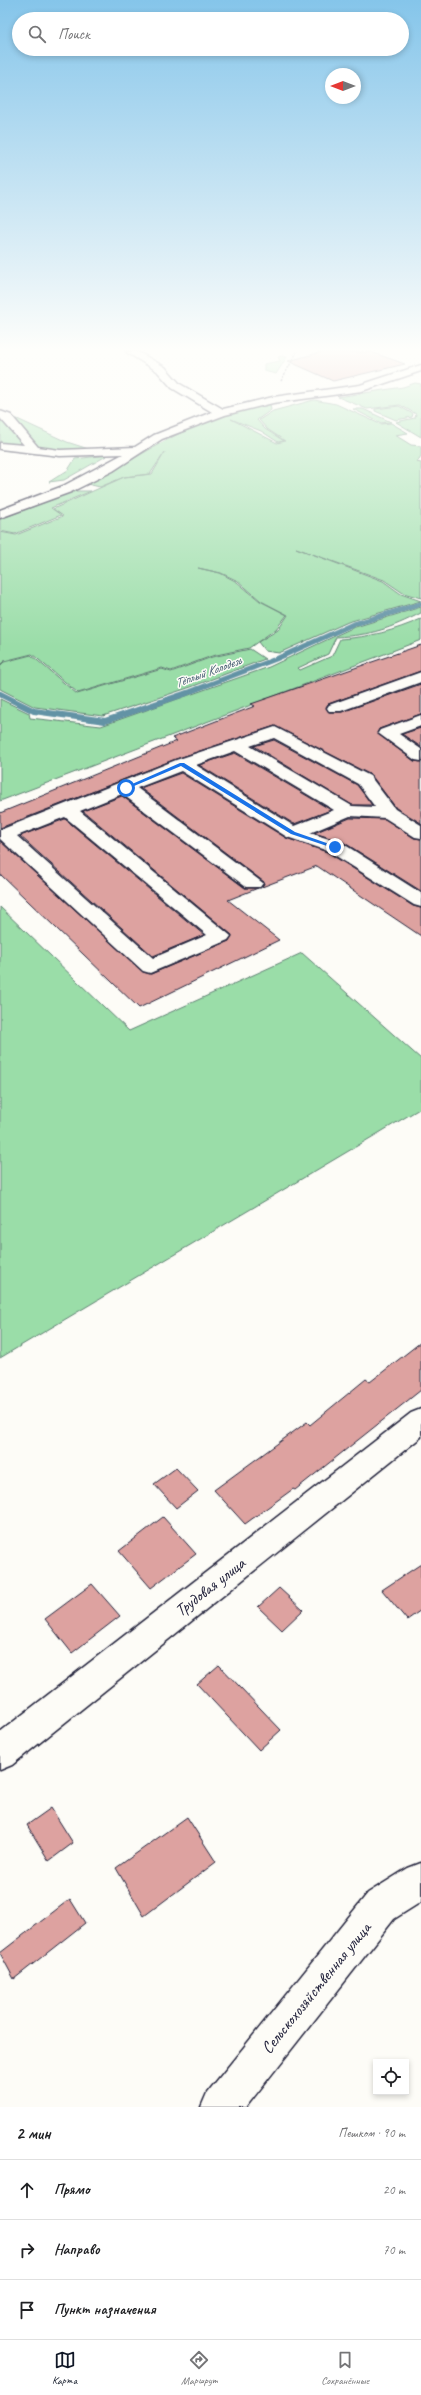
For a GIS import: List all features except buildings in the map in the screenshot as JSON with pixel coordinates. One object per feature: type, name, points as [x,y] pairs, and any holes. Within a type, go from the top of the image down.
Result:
[{"type":"street","points":[[37,450],[60,453],[112,450]]},
{"type":"street","points":[[0,514],[67,488],[109,468],[136,450]]},
{"type":"street","points":[[335,708],[421,677]]},
{"type":"street","points":[[421,720],[386,733],[421,756]]},
{"type":"street","points":[[68,810],[221,936],[150,968],[5,834],[68,810],[126,788],[182,764],[275,732],[364,780],[389,813],[421,833]]},
{"type":"street","points":[[238,746],[348,811]]},
{"type":"street","points":[[182,764],[293,833],[335,847],[421,901]]},
{"type":"street","points":[[126,788],[253,884]]},
{"type":"street","points":[[293,833],[348,811],[389,813]]},
{"type":"street","name":"Трудовая улица","points":[[0,1753],[421,1421]]},
{"type":"street","name":"Сельскохозяйственная улица","points":[[221,2107],[381,1906],[421,1880]]},
{"type":"green space","points":[[4,450],[93,450],[101,453],[59,455]]},
{"type":"green space","points":[[148,450],[421,450],[421,456],[417,462],[421,463],[421,598],[403,593],[384,580],[296,548],[383,581],[401,594],[421,601],[348,622],[279,653],[265,651],[258,642],[278,630],[288,615],[261,601],[238,581],[221,573],[198,568],[220,573],[237,582],[260,601],[287,615],[276,629],[249,648],[212,656],[171,671],[162,668],[78,693],[32,654],[4,661],[0,665],[0,532],[16,535],[63,516],[53,509],[124,477],[100,487],[87,484]],"holes":[[[165,452],[152,474],[124,477],[150,474]]]},
{"type":"green space","points":[[108,455],[64,480],[49,482],[68,470],[75,459]]},
{"type":"green space","points":[[74,491],[91,491],[51,508],[61,515],[15,534],[0,531],[0,519]]},
{"type":"green space","points":[[421,607],[421,613],[390,627],[360,635],[336,637],[328,654],[298,668],[300,670],[332,656],[340,639],[382,633],[421,619],[421,640],[0,801],[0,699],[29,713],[30,718],[101,726],[269,667],[352,628]]},
{"type":"green space","points":[[250,649],[265,659],[191,687],[103,716],[35,707],[0,689],[0,666],[4,662],[31,655],[77,694],[162,669],[171,672],[212,657]]},
{"type":"green space","points":[[0,907],[129,1031],[302,953],[421,1059],[421,1108],[0,1358]]},
{"type":"waterway","name":"Тёплый Колодезь","points":[[184,694],[276,659],[351,625],[421,604]]},
{"type":"waterway","name":"Тёплый Колодезь","points":[[0,694],[34,711],[105,721],[187,693]]},
{"type":"route","points":[[126,788],[182,764],[293,833],[335,847]]}]
